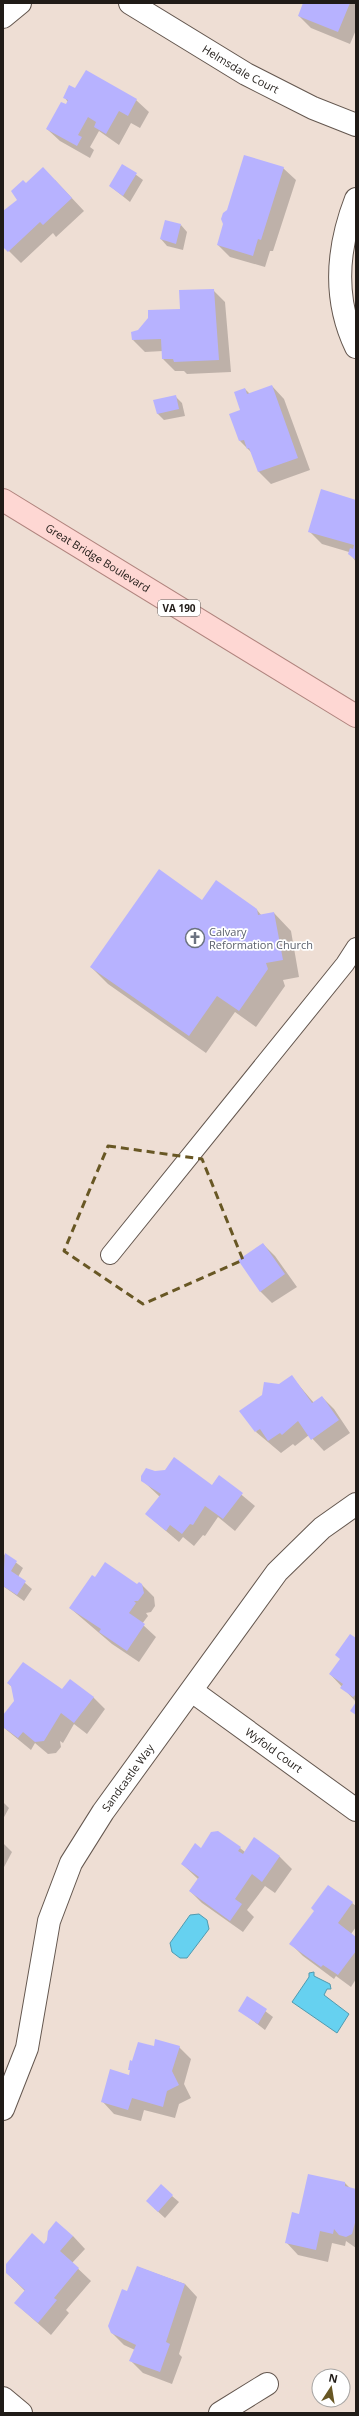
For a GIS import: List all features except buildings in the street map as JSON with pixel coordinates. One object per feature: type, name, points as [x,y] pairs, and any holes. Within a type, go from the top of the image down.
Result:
[{"type":"main road","name":"Great Bridge Boulevard","points":[[3,500],[356,716]]},
{"type":"street","points":[[3,17],[20,3]]},
{"type":"street","name":"Helmsdale Court","points":[[130,3],[246,74],[313,108],[356,125]]},
{"type":"street","points":[[356,199],[341,251],[339,272],[343,312],[356,347]]},
{"type":"street","name":"Sandcastle Way","points":[[3,2109],[27,2048],[49,1921],[71,1863],[103,1812],[277,1572],[322,1528],[356,1504]]},
{"type":"street","name":"Wyfold Court","points":[[192,1691],[356,1810]]},
{"type":"street","points":[[220,2413],[267,2384]]},
{"type":"street","points":[[3,2398],[22,2413]]},
{"type":"lane","points":[[110,1255],[345,964],[356,947]]},
{"type":"highlighted area","points":[[108,1146],[202,1159],[243,1260],[143,1304],[64,1251]]},
{"type":"water","points":[[199,1914],[207,1920],[209,1929],[187,1958],[180,1958],[172,1952],[170,1943],[190,1915]]},
{"type":"water","points":[[314,1972],[314,1976],[330,1984],[331,1989],[327,1989],[324,1995],[349,2014],[337,2033],[292,2002],[309,1977],[309,1973]]},
{"type":"place","name":"Calvary Reformation Church","points":[[195,938]]}]
